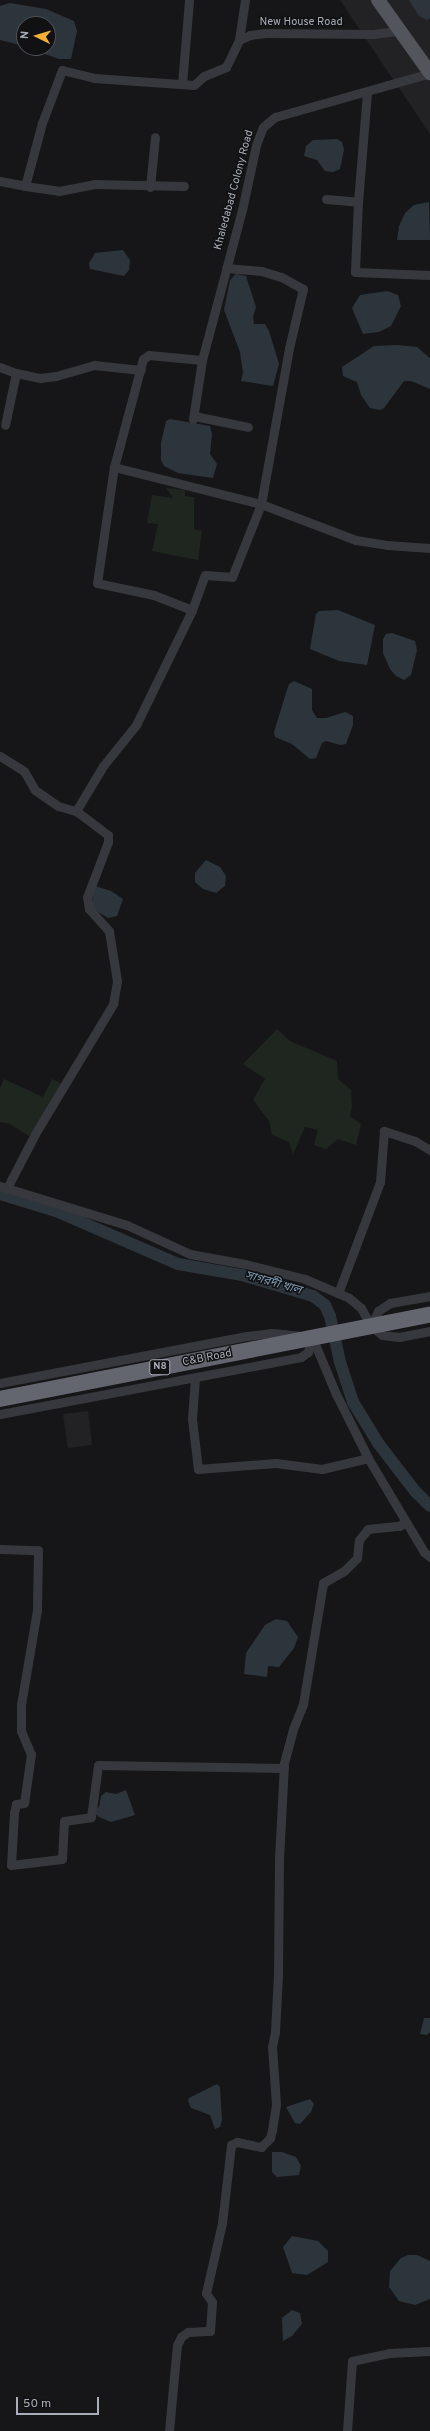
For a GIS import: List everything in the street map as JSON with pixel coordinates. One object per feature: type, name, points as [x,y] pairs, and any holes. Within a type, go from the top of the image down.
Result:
[{"type":"highway","name":"N8","points":[[316,1337],[430,1314]]},
{"type":"highway","name":"C&B Road","points":[[0,1399],[316,1337]]},
{"type":"main road","points":[[378,0],[430,73]]},
{"type":"street","points":[[182,84],[189,0]]},
{"type":"street","points":[[25,186],[42,123],[62,71],[94,78],[194,85],[204,76],[226,67],[239,40],[245,0]]},
{"type":"street","name":"New House Road","points":[[239,40],[250,35],[266,33],[373,34],[399,31]]},
{"type":"street","name":"Khaledabad Colony Road","points":[[248,427],[193,417],[202,360],[256,145],[263,127],[275,117],[430,73]]},
{"type":"street","points":[[367,92],[358,202],[355,272],[430,275]]},
{"type":"street","points":[[150,187],[155,137]]},
{"type":"street","points":[[0,182],[55,191],[94,184],[150,187],[184,186]]},
{"type":"street","points":[[326,199],[358,202]]},
{"type":"street","points":[[76,811],[103,766],[136,725],[192,610],[205,574],[232,577],[261,504],[289,348],[303,289],[281,277],[261,271],[226,268]]},
{"type":"street","points":[[192,610],[154,595],[97,583],[114,467],[143,358],[149,355],[202,360]]},
{"type":"street","points":[[0,367],[40,378],[56,376],[94,365],[141,370]]},
{"type":"street","points":[[5,425],[16,372]]},
{"type":"street","points":[[114,467],[261,504],[356,540],[386,545],[430,548]]},
{"type":"street","points":[[0,756],[24,771],[35,790],[58,806],[76,811],[108,835],[108,842],[87,897],[89,909],[109,931],[117,981],[113,1004],[3,1187],[127,1225],[190,1254],[245,1264],[305,1279],[349,1298],[361,1308],[371,1326],[382,1335],[399,1337],[430,1332]]},
{"type":"street","points":[[338,1293],[380,1182],[384,1131],[415,1141],[430,1150]]},
{"type":"street","points":[[371,1326],[378,1311],[390,1303],[430,1296]]},
{"type":"street","points":[[0,1383],[247,1336],[272,1334],[316,1337]]},
{"type":"street","points":[[0,1414],[301,1357],[308,1352],[316,1337]]},
{"type":"street","points":[[316,1337],[336,1394],[368,1458],[424,1552],[430,1557]]},
{"type":"street","points":[[195,1378],[192,1419],[198,1469],[276,1463],[322,1468],[368,1458]]},
{"type":"street","points":[[169,2431],[179,2341],[188,2332],[210,2331],[212,2302],[206,2293],[222,2223],[231,2145],[237,2142],[261,2147],[270,2138],[272,2130],[276,2104],[272,2047],[275,2032],[278,1974],[278,1859],[284,1768],[293,1729],[303,1704],[323,1583],[344,1571],[357,1558],[359,1540],[368,1529],[399,1526],[406,1522]]},
{"type":"street","points":[[0,1549],[38,1550],[37,1610],[21,1705],[21,1731],[31,1754],[24,1802],[16,1804],[14,1813],[11,1864],[62,1859],[64,1821],[91,1817],[98,1765],[284,1768]]},
{"type":"street","points":[[347,2431],[352,2361],[389,2353],[430,2351]]},
{"type":"shaded area","points":[[340,0],[430,0],[430,134],[382,63]]},
{"type":"shaded area","points":[[409,0],[430,0],[430,18],[427,20],[419,16]]},
{"type":"shaded area","points":[[10,3],[46,9],[74,21],[77,31],[71,59],[59,59],[51,56],[56,56],[56,16],[16,16],[16,44],[0,40],[0,6]]},
{"type":"shaded area","points":[[337,139],[342,142],[344,150],[340,169],[333,172],[325,171],[317,160],[304,156],[306,146],[313,140]]},
{"type":"shaded area","points":[[429,202],[430,240],[397,240],[399,226],[405,213],[414,205]]},
{"type":"shaded area","points":[[123,250],[130,260],[129,270],[124,276],[90,269],[89,263],[95,253]]},
{"type":"shaded area","points":[[236,274],[246,276],[256,307],[253,317],[254,324],[265,324],[269,331],[279,364],[273,386],[241,381],[243,373],[240,352],[224,310],[230,280]]},
{"type":"shaded area","points":[[387,291],[398,295],[401,306],[391,326],[379,332],[363,334],[352,308],[360,295]]},
{"type":"shaded area","points":[[398,345],[417,347],[430,358],[430,389],[411,381],[404,381],[384,408],[380,410],[370,408],[361,395],[357,382],[343,376],[342,367],[374,346]]},
{"type":"shaded area","points":[[170,419],[210,426],[212,434],[210,454],[217,464],[213,478],[178,473],[164,466],[161,460],[161,443],[166,421]]},
{"type":"shaded area","points":[[166,488],[185,490],[185,496],[194,497],[194,529],[202,531],[198,560],[152,551],[158,524],[147,523],[152,495],[173,498]]},
{"type":"shaded area","points":[[338,610],[375,625],[367,665],[339,661],[310,649],[316,614],[319,611]]},
{"type":"shaded area","points":[[392,633],[415,641],[417,650],[411,675],[404,680],[396,676],[390,669],[383,653],[383,639],[386,634]]},
{"type":"shaded area","points":[[294,681],[312,689],[312,710],[317,718],[326,718],[345,712],[353,716],[353,725],[346,744],[340,745],[326,741],[322,743],[316,758],[310,759],[292,744],[275,737],[274,732],[289,684]]},
{"type":"shaded area","points":[[206,860],[220,867],[226,876],[225,886],[216,893],[203,889],[195,882],[195,873]]},
{"type":"shaded area","points":[[92,885],[111,891],[123,899],[117,916],[108,918],[93,909]]},
{"type":"shaded area","points":[[277,1029],[290,1041],[337,1061],[338,1079],[351,1090],[352,1107],[350,1116],[361,1124],[356,1145],[338,1139],[326,1149],[314,1145],[318,1130],[305,1127],[293,1154],[289,1142],[272,1135],[269,1121],[253,1100],[265,1079],[243,1064]]},
{"type":"shaded area","points":[[4,1079],[43,1097],[52,1079],[63,1084],[29,1136],[10,1124],[0,1122],[0,1088]]},
{"type":"shaded area","points":[[88,1411],[92,1445],[68,1448],[63,1414]]},
{"type":"shaded area","points":[[276,1619],[287,1621],[298,1637],[294,1648],[279,1667],[268,1666],[267,1677],[244,1674],[246,1653],[265,1625]]},
{"type":"shaded area","points":[[126,1790],[135,1815],[111,1822],[99,1817],[93,1811],[99,1807],[101,1796],[106,1792],[116,1794]]},
{"type":"shaded area","points":[[424,2018],[430,2018],[430,2032],[427,2035],[420,2034]]},
{"type":"shaded area","points":[[217,2084],[220,2087],[222,2120],[220,2127],[215,2129],[210,2115],[191,2108],[188,2101],[189,2098]]},
{"type":"shaded area","points":[[310,2099],[314,2104],[311,2112],[300,2124],[295,2123],[286,2107]]},
{"type":"shaded area","points":[[272,2152],[282,2152],[296,2157],[301,2166],[299,2175],[277,2177],[272,2172]]},
{"type":"shaded area","points":[[292,2236],[318,2241],[328,2251],[328,2262],[307,2275],[292,2273],[283,2247]]},
{"type":"shaded area","points":[[408,2255],[417,2255],[430,2261],[430,2299],[415,2305],[399,2301],[389,2287],[390,2271],[401,2258]]},
{"type":"shaded area","points":[[292,2310],[300,2313],[302,2324],[292,2336],[283,2341],[282,2318]]},
{"type":"waterway","name":"সাগরদী খাল","points":[[0,1194],[56,1211],[178,1264],[242,1275],[313,1296],[325,1305],[330,1316],[340,1362],[353,1402],[378,1443],[415,1491],[430,1506]]}]
